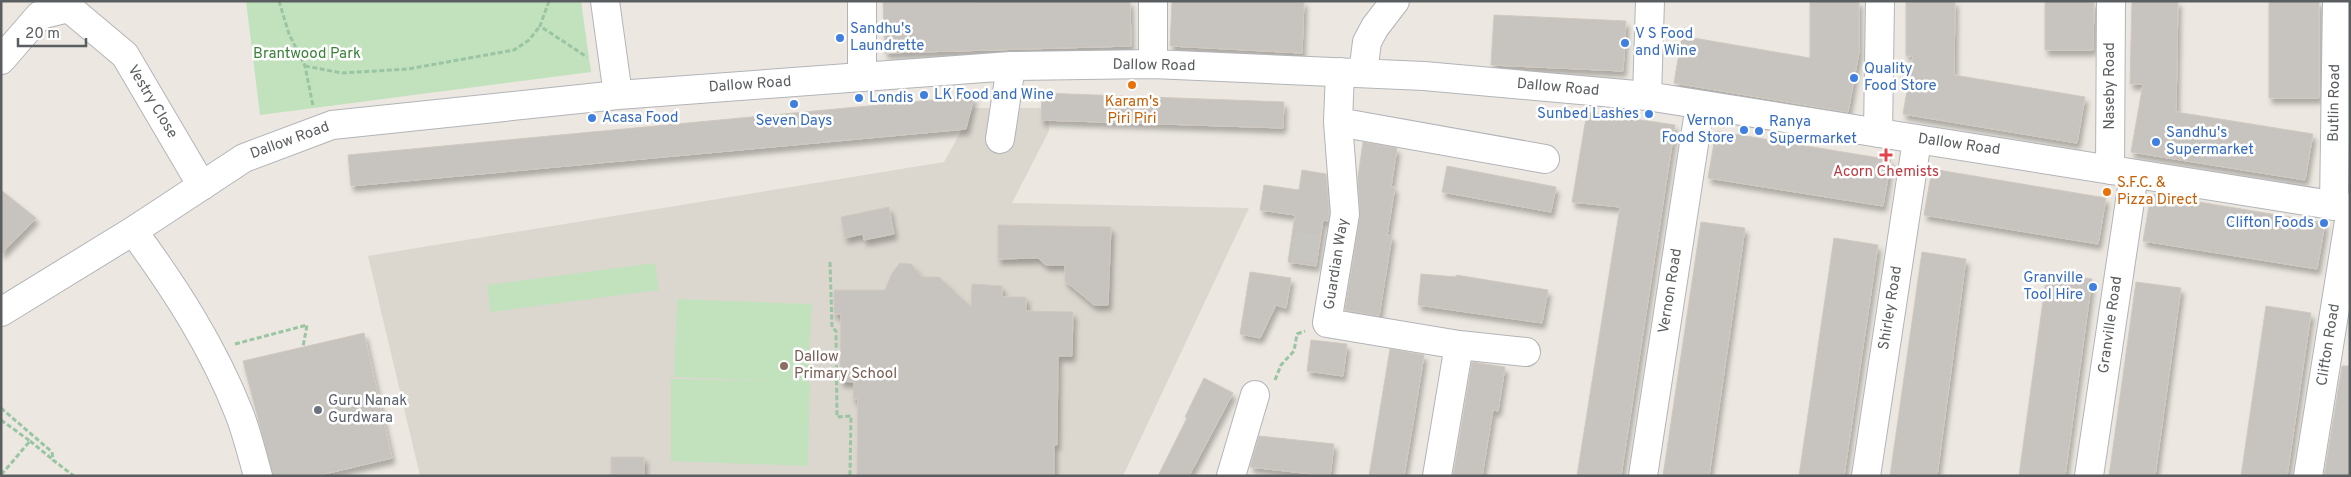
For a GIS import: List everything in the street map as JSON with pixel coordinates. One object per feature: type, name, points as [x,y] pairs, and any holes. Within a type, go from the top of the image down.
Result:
[{"type":"street","points":[[605,1],[618,95]]},
{"type":"street","points":[[862,1],[862,77]]},
{"type":"street","points":[[1153,64],[1154,1]]},
{"type":"street","name":"Guardian Way","points":[[1395,1],[1367,42],[1351,72],[1338,122],[1346,214],[1329,251],[1328,323],[1459,345],[1526,352]]},
{"type":"street","points":[[1647,96],[1650,1]]},
{"type":"street","points":[[1878,133],[1880,1]]},
{"type":"street","name":"Naseby Road","points":[[2111,1],[2122,172]]},
{"type":"street","name":"Butlin Road","points":[[2337,1],[2344,209]]},
{"type":"street","name":"Vestry Close","points":[[1,60],[40,15],[70,4],[125,55],[202,186]]},
{"type":"street","name":"Dallow Road","points":[[1,312],[133,231],[244,158],[332,125],[618,95],[1011,66],[1153,64],[1351,72],[1424,76],[1647,96],[2344,209]]},
{"type":"street","points":[[1000,139],[1011,66]]},
{"type":"street","name":"Vernon Road","points":[[1643,476],[1700,105]]},
{"type":"street","points":[[1338,122],[1544,159]]},
{"type":"street","name":"Shirley Road","points":[[1866,476],[1917,140]]},
{"type":"street","name":"Granville Road","points":[[2089,476],[2122,172]]},
{"type":"street","name":"Clifton Road","points":[[2308,476],[2344,209]]},
{"type":"street","points":[[133,231],[162,270],[212,350],[240,415],[258,476]]},
{"type":"street","points":[[1437,476],[1459,345]]},
{"type":"street","points":[[1232,476],[1255,395]]},
{"type":"path","points":[[279,1],[288,34],[305,66],[313,107],[309,113]]},
{"type":"path","points":[[305,66],[342,74],[408,69],[514,50],[530,40],[540,26],[548,2]]},
{"type":"path","points":[[540,26],[589,58]]},
{"type":"path","points":[[830,262],[832,327],[836,331],[837,416],[851,416],[850,475],[846,476]]},
{"type":"path","points":[[1255,395],[1273,385],[1281,365],[1294,351],[1297,334],[1328,323]]},
{"type":"path","points":[[212,350],[307,325],[303,348]]},
{"type":"path","points":[[1,408],[52,452],[53,460]]},
{"type":"path","points":[[1,420],[74,476]]},
{"type":"path","points":[[1,474],[30,441]]},
{"type":"shaded area","name":"Dallow Primary School","points":[[974,108],[1048,108],[1049,131],[1012,203],[1249,208],[1123,476],[420,476],[368,256],[944,162]]},
{"type":"green space","name":"Brantwood Park","points":[[246,1],[581,1],[591,72],[260,115]]},
{"type":"green space","points":[[655,263],[659,290],[490,312],[487,285]]},
{"type":"green space","points":[[677,299],[812,304],[807,382],[810,383],[808,466],[671,461],[671,379],[767,381],[674,377]]},
{"type":"building","points":[[1130,1],[1131,46],[885,53],[883,2]]},
{"type":"building","points":[[1172,1],[1304,1],[1302,53],[1170,46]]},
{"type":"building","points":[[1810,1],[1859,1],[1859,52],[1848,112],[1674,83],[1682,36],[1810,58]]},
{"type":"building","points":[[1906,1],[1955,1],[1954,75],[2085,97],[2077,143],[1903,114],[1913,56],[1906,56]]},
{"type":"building","points":[[2045,1],[2094,1],[2093,50],[2045,50]]},
{"type":"building","points":[[2132,1],[2178,1],[2176,112],[2313,134],[2305,180],[2131,152],[2143,84],[2130,84]]},
{"type":"building","points":[[2269,1],[2319,1],[2319,98],[2269,98]]},
{"type":"building","points":[[1494,15],[1626,21],[1623,71],[1491,65]]},
{"type":"building","points":[[1042,93],[1284,102],[1283,128],[1041,120]]},
{"type":"building","points":[[974,96],[966,129],[351,186],[348,155]]},
{"type":"building","points":[[1587,112],[1675,125],[1621,476],[1577,476],[1620,207],[1572,202]]},
{"type":"building","points":[[1716,131],[1891,160],[1883,206],[1708,178]]},
{"type":"building","points":[[1363,142],[1397,148],[1391,187],[1395,187],[1387,235],[1392,236],[1379,316],[1345,310],[1360,216],[1358,177]]},
{"type":"building","points":[[1447,166],[1556,187],[1551,212],[1442,192]]},
{"type":"building","points":[[1932,169],[2106,198],[2098,244],[1924,215]]},
{"type":"building","points":[[1302,170],[1326,174],[1329,213],[1328,221],[1323,220],[1316,266],[1288,262],[1295,215],[1260,210],[1264,185],[1299,190]]},
{"type":"building","points":[[1,190],[36,218],[1,254]]},
{"type":"building","points":[[2151,194],[2325,223],[2317,269],[2143,241]]},
{"type":"building","points":[[889,207],[894,234],[864,240],[863,234],[845,238],[841,217]]},
{"type":"building","points":[[1701,222],[1745,228],[1709,476],[1663,476]]},
{"type":"building","points":[[998,225],[1111,227],[1108,305],[1094,305],[1065,281],[1065,265],[1046,265],[1038,258],[998,259]]},
{"type":"building","points":[[1834,238],[1878,245],[1844,476],[1799,476]]},
{"type":"building","points":[[1922,252],[1966,259],[1937,476],[1890,476]]},
{"type":"building","points":[[900,263],[911,264],[922,277],[939,277],[971,307],[972,284],[1002,286],[1002,297],[1026,297],[1026,311],[1073,312],[1072,356],[1058,356],[1057,445],[1054,445],[1054,476],[857,476],[858,399],[853,399],[854,382],[840,381],[841,314],[834,314],[834,290],[885,290],[892,273]]},
{"type":"building","points":[[1250,272],[1291,278],[1286,308],[1276,305],[1260,338],[1240,334]]},
{"type":"building","points":[[2047,272],[2092,279],[2065,476],[2019,476]]},
{"type":"building","points":[[1421,274],[1456,277],[1456,275],[1548,290],[1542,323],[1418,305]]},
{"type":"building","points":[[2136,282],[2181,288],[2155,476],[2109,476]]},
{"type":"building","points":[[2266,306],[2311,313],[2287,476],[2241,476]]},
{"type":"building","name":"Guru Nanak Gurdwara","points":[[364,333],[392,458],[316,476],[273,476],[243,361]]},
{"type":"building","points":[[1311,340],[1347,344],[1343,376],[1307,371]]},
{"type":"building","points":[[1390,349],[1424,355],[1416,405],[1404,476],[1369,476]]},
{"type":"building","points":[[1472,362],[1505,367],[1498,411],[1493,410],[1482,476],[1453,476]]},
{"type":"building","points":[[2342,366],[2350,366],[2350,476],[2324,476]]},
{"type":"building","points":[[1204,378],[1233,393],[1189,476],[1158,476],[1187,418],[1185,417]]},
{"type":"building","points":[[1259,436],[1334,444],[1330,476],[1250,467]]},
{"type":"building","points":[[611,457],[644,457],[644,476],[611,476]]},
{"type":"tunnel","points":[[1293,245],[1318,249]]},
{"type":"place","name":"Sandhu's Laundrette","points":[[840,38]]},
{"type":"place","name":"V S Food and Wine","points":[[1625,43]]},
{"type":"place","name":"Quality Food Store","points":[[1854,78]]},
{"type":"place","name":"Karam's Piri Piri","points":[[1132,85]]},
{"type":"place","name":"LK Food and Wine","points":[[924,95]]},
{"type":"place","name":"Londis","points":[[859,98]]},
{"type":"place","name":"Seven Days","points":[[794,104]]},
{"type":"place","name":"Sunbed Lashes","points":[[1649,114]]},
{"type":"place","name":"Acasa Food","points":[[592,118]]},
{"type":"place","name":"Vernon Food Store","points":[[1744,130]]},
{"type":"place","name":"Ranya Supermarket","points":[[1759,131]]},
{"type":"place","name":"Sandhu's Supermarket","points":[[2156,142]]},
{"type":"place","name":"Acorn Chemists","points":[[1886,155]]},
{"type":"place","name":"S.F.C. & Pizza Direct","points":[[2107,192]]},
{"type":"place","name":"Clifton Foods","points":[[2324,223]]},
{"type":"place","name":"Granville Tool Hire","points":[[2093,287]]},
{"type":"place","name":"Dallow Primary School","points":[[784,366]]},
{"type":"place","name":"Guru Nanak Gurdwara","points":[[318,410]]}]
